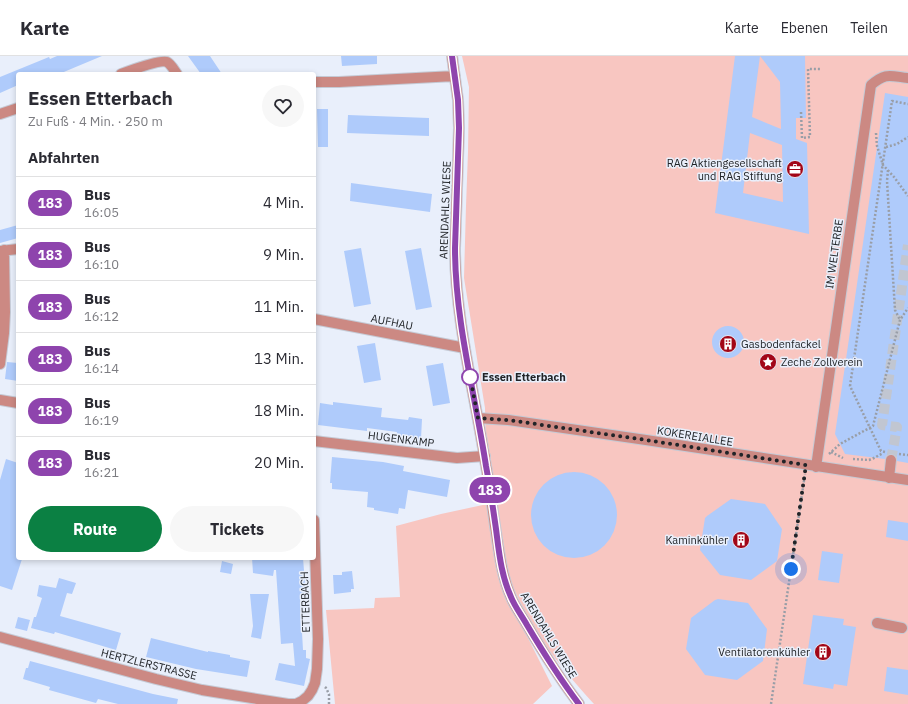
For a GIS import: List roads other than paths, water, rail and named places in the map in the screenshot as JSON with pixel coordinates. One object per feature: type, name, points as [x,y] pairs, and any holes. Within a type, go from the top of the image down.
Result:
[{"type":"street","name":"ARENDAHLS WIESE","points":[[452,56],[458,100],[459,128],[455,248],[457,289],[465,348],[485,456],[504,578],[511,598],[560,678],[579,704]]},
{"type":"street","points":[[127,72],[164,61],[168,62],[176,72]]},
{"type":"street","name":"IM WELTERBE","points":[[811,466],[871,85],[886,75],[908,78]]},
{"type":"street","points":[[316,82],[455,76]]},
{"type":"street","points":[[0,114],[16,109]]},
{"type":"street","points":[[0,364],[5,312],[2,251],[16,249]]},
{"type":"street","name":"AUFHAU","points":[[316,319],[465,348]]},
{"type":"street","points":[[1,402],[16,403]]},
{"type":"street","name":"KOKEREIALLEE","points":[[478,418],[508,420],[661,442],[908,480]]},
{"type":"street","name":"HUGENKAMP","points":[[316,441],[457,458],[485,456]]},
{"type":"street","points":[[889,478],[891,455]]},
{"type":"street","name":"ETTERBACH","points":[[315,560],[318,639],[315,683]]},
{"type":"street","points":[[877,623],[902,628]]},
{"type":"street","name":"HERTZLERSTRASSE","points":[[0,637],[156,680],[202,690],[283,703],[295,704],[302,701],[308,696],[315,683]]},
{"type":"tunnel","points":[[891,460],[897,427],[882,425],[908,245]]},
{"type":"place","name":"RAG Aktiengesellschaft und RAG Stiftung","points":[[795,169]]},
{"type":"place","name":"Gasbodenfackel","points":[[728,344]]},
{"type":"place","name":"Zeche Zollverein","points":[[768,362]]},
{"type":"place","name":"Essen Etterbach","points":[[470,377]]},
{"type":"place","name":"Kaminkühler","points":[[741,540]]},
{"type":"place","name":"Ventilatorenkühler","points":[[823,652]]}]
